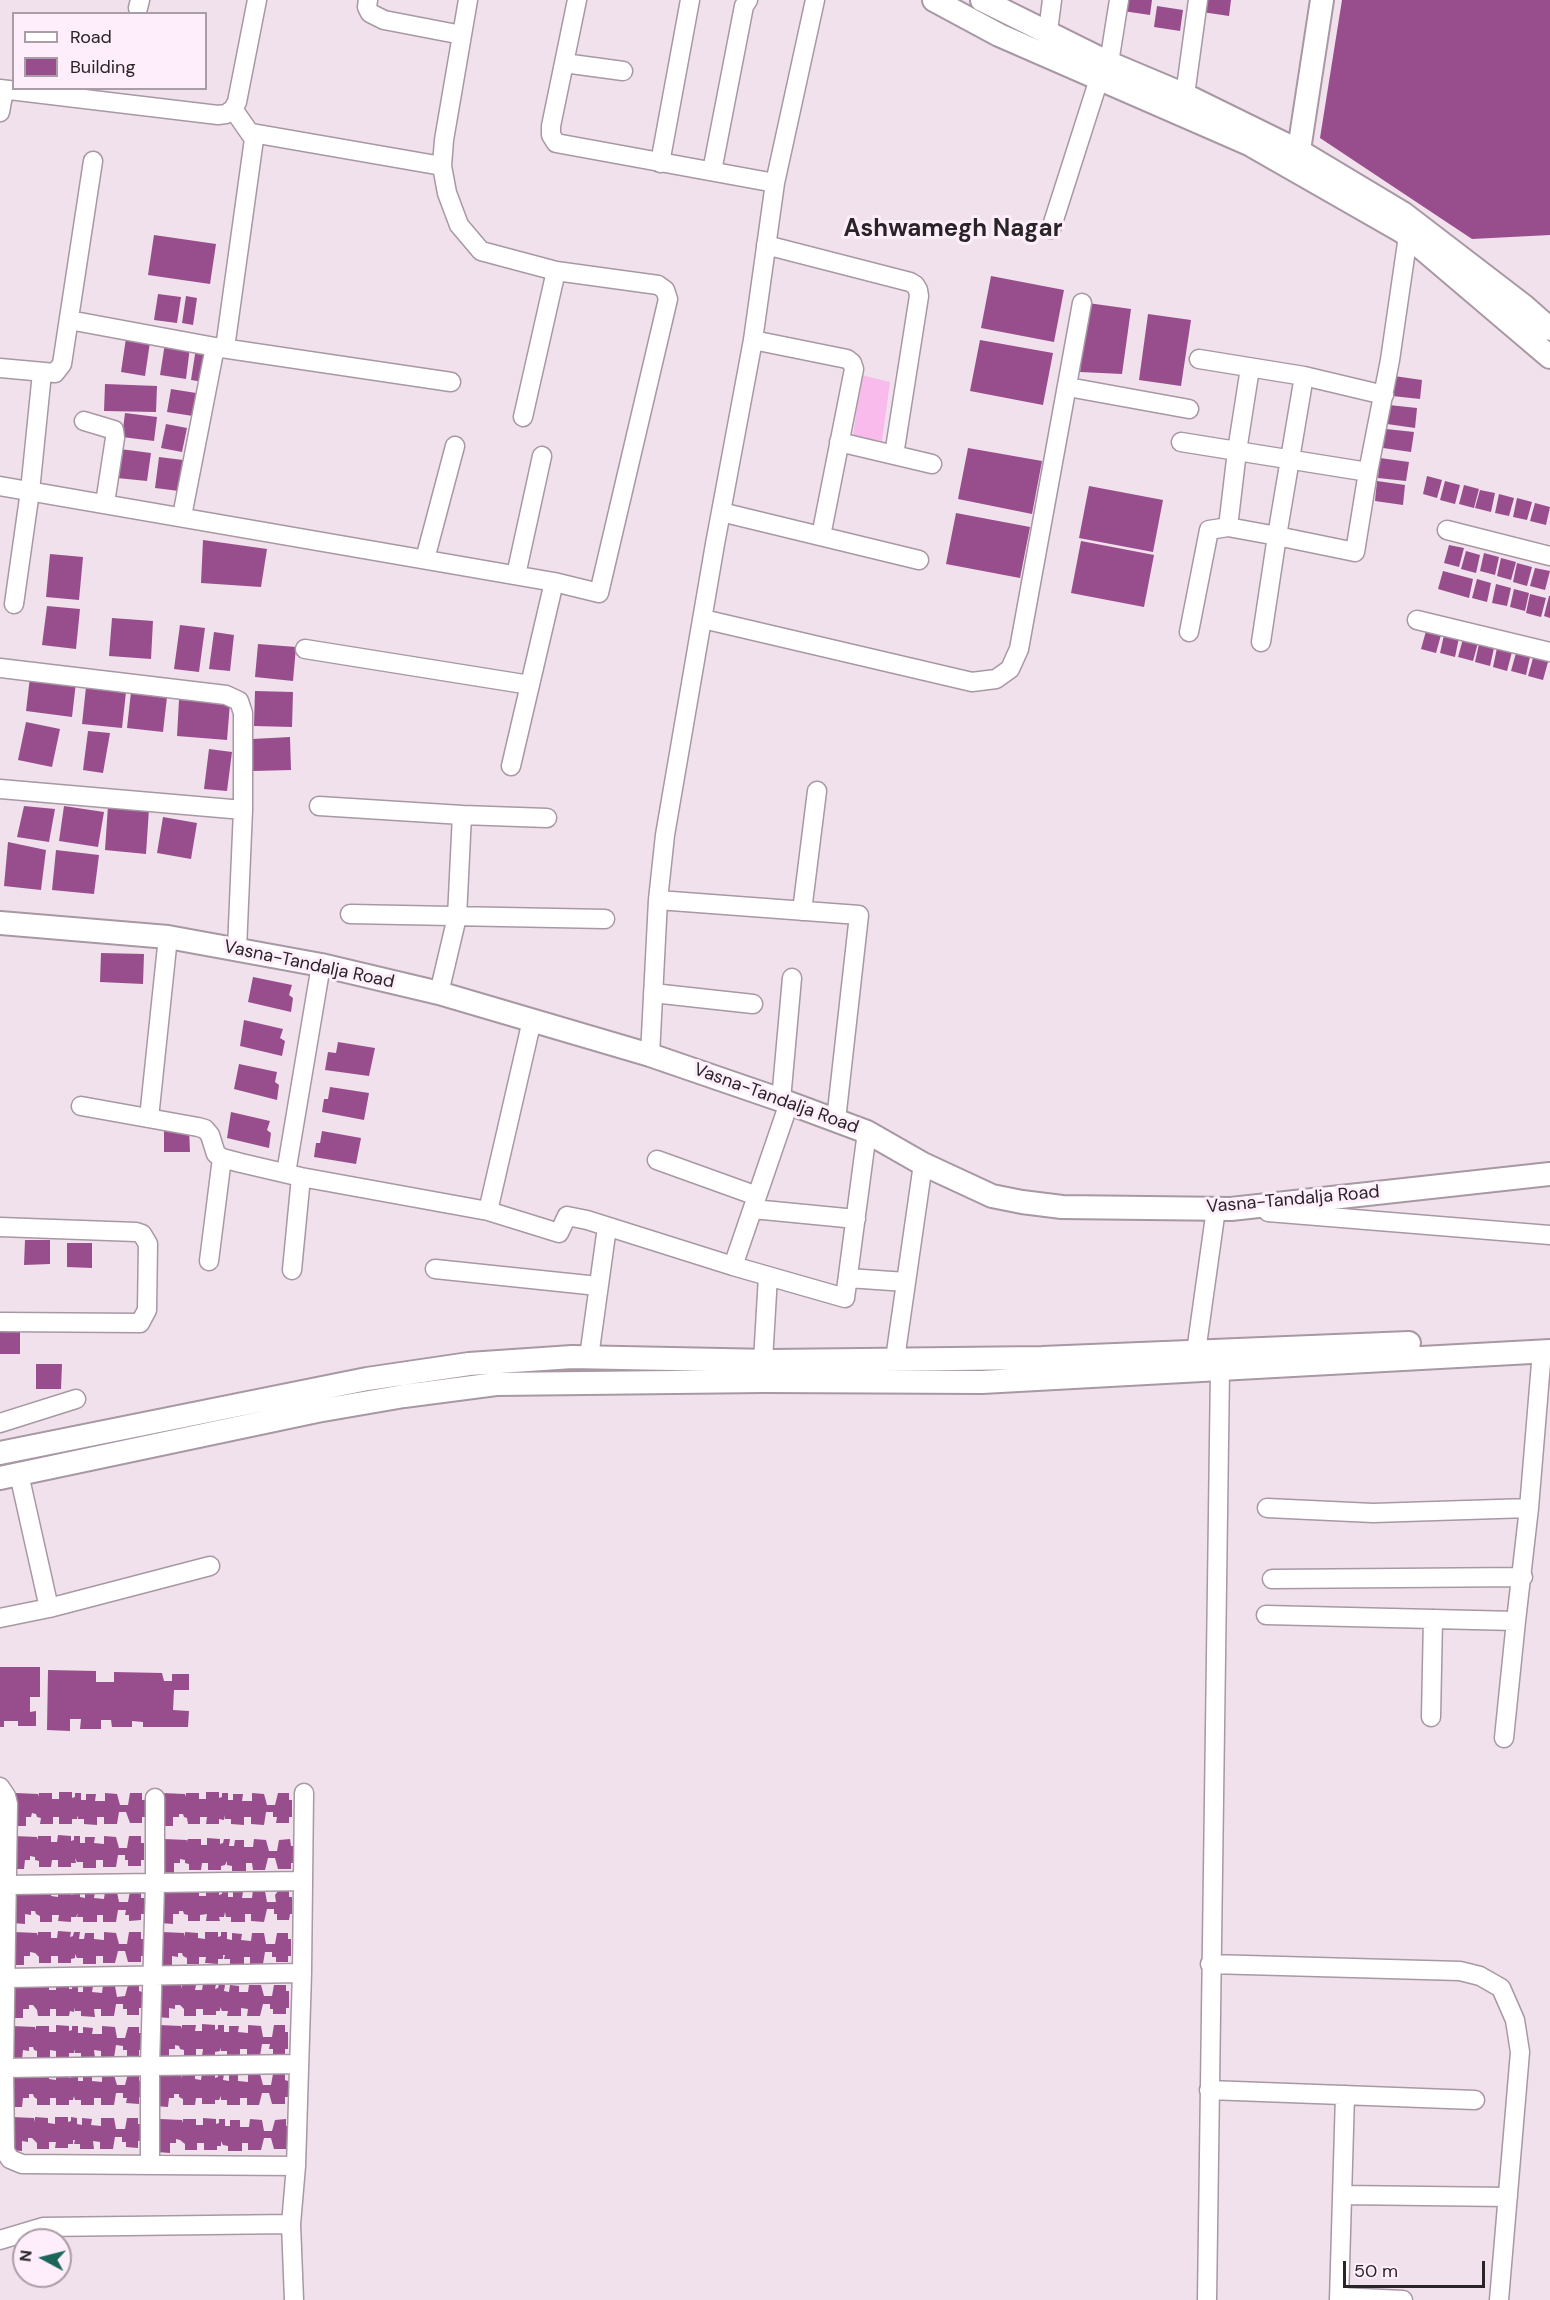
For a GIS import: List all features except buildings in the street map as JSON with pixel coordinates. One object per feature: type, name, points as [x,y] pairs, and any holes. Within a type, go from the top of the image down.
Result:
[{"type":"street","points":[[0,112],[2,89],[218,115],[226,114],[237,102],[256,0]]},
{"type":"street","points":[[368,0],[369,13],[384,20],[462,35]]},
{"type":"street","points":[[0,486],[516,575],[599,592],[668,299],[665,290],[658,285],[556,271],[481,251],[459,225],[447,193],[442,166],[444,140],[468,0]]},
{"type":"street","points":[[577,0],[551,126],[551,135],[556,143],[775,183]]},
{"type":"street","points":[[660,163],[690,0]]},
{"type":"street","points":[[712,171],[744,6],[748,0]]},
{"type":"street","points":[[650,1055],[657,900],[673,777],[753,340],[775,183],[815,0]]},
{"type":"street","points":[[934,0],[999,35],[1104,71],[1185,94],[1297,161],[1408,236],[1550,357]]},
{"type":"street","points":[[982,0],[1048,31],[1104,71],[1249,144],[1297,161],[1404,214],[1524,306],[1550,329]]},
{"type":"street","points":[[1048,31],[1052,0]]},
{"type":"street","points":[[1051,229],[1104,71],[1119,0]]},
{"type":"street","points":[[1185,94],[1198,0]]},
{"type":"street","points":[[1297,161],[1322,0]]},
{"type":"street","points":[[564,63],[623,71]]},
{"type":"street","points":[[182,516],[220,348],[254,139],[252,133],[233,109]]},
{"type":"street","points":[[252,133],[442,166]]},
{"type":"street","points":[[0,368],[55,373],[62,364],[93,161]]},
{"type":"street","points":[[1189,632],[1209,530],[1228,527],[1355,552],[1384,395],[1408,236]]},
{"type":"street","points":[[766,245],[915,285],[919,296],[894,455]]},
{"type":"street","points":[[523,417],[556,271]]},
{"type":"street","points":[[703,619],[972,682],[996,679],[1010,669],[1019,650],[1082,303]]},
{"type":"street","points":[[69,320],[220,348],[452,382]]},
{"type":"street","points":[[753,340],[847,359],[852,363],[854,369],[821,537]]},
{"type":"street","points":[[1199,359],[1304,376],[1384,395]]},
{"type":"street","points":[[1228,527],[1250,368]]},
{"type":"street","points":[[14,604],[30,491],[42,373]]},
{"type":"street","points":[[1261,642],[1304,376]]},
{"type":"street","points":[[1068,387],[1189,409]]},
{"type":"street","points":[[84,421],[114,430],[115,438],[105,503]]},
{"type":"street","points":[[839,442],[932,464]]},
{"type":"street","points":[[1181,442],[1368,472]]},
{"type":"street","points":[[425,559],[455,446]]},
{"type":"street","points":[[516,575],[542,456]]},
{"type":"street","points":[[721,512],[919,560]]},
{"type":"street","points":[[1447,530],[1550,556]]},
{"type":"street","points":[[511,766],[554,582]]},
{"type":"street","points":[[1418,620],[1550,652]]},
{"type":"street","points":[[305,649],[530,685]]},
{"type":"street","points":[[0,668],[226,695],[239,701],[243,714],[243,810],[237,949]]},
{"type":"street","points":[[0,789],[243,810]]},
{"type":"street","points":[[802,911],[817,791]]},
{"type":"street","points":[[319,806],[547,818]]},
{"type":"street","points":[[439,993],[457,917],[462,815]]},
{"type":"street","points":[[657,900],[859,915],[836,1120]]},
{"type":"street","points":[[350,914],[605,919]]},
{"type":"street","name":"Vasna-Tandalja Road","points":[[0,923],[168,937],[321,965],[439,993],[650,1055],[836,1120],[867,1132],[923,1164],[992,1196],[1022,1202],[1062,1207],[1224,1209],[1550,1174]]},
{"type":"street","points":[[149,1118],[168,937]]},
{"type":"street","points":[[292,1270],[294,1175],[321,965]]},
{"type":"street","points":[[733,1266],[785,1102],[792,978]]},
{"type":"street","points":[[653,993],[753,1004]]},
{"type":"street","points":[[488,1211],[532,1020]]},
{"type":"street","points":[[81,1106],[205,1129],[216,1154],[222,1158],[294,1175],[488,1211],[559,1233],[567,1216],[845,1298],[867,1132]]},
{"type":"street","points":[[209,1261],[222,1158]]},
{"type":"street","points":[[657,1160],[755,1202],[856,1219]]},
{"type":"street","points":[[895,1359],[923,1164]]},
{"type":"street","points":[[1196,1352],[1224,1209],[1550,1235]]},
{"type":"street","points":[[0,1227],[136,1232],[142,1234],[148,1244],[147,1310],[140,1323],[0,1322]]},
{"type":"street","points":[[589,1357],[607,1227]]},
{"type":"street","points":[[435,1269],[598,1286]]},
{"type":"street","points":[[763,1361],[768,1276]]},
{"type":"street","points":[[848,1278],[906,1282]]},
{"type":"street","points":[[0,1452],[367,1379],[469,1364],[589,1357],[763,1361],[1041,1358],[1196,1352],[1547,1346]]},
{"type":"street","points":[[49,1608],[9,1476],[317,1411],[404,1396],[496,1384],[764,1381],[982,1382],[1220,1370],[1547,1346]]},
{"type":"street","points":[[1504,1738],[1529,1508],[1541,1457],[1547,1346]]},
{"type":"street","points":[[1207,2300],[1220,1370]]},
{"type":"street","points":[[0,1424],[76,1399]]},
{"type":"street","points":[[1267,1508],[1373,1513],[1529,1508]]},
{"type":"street","points":[[0,1618],[49,1608],[210,1566]]},
{"type":"street","points":[[1272,1579],[1523,1577]]},
{"type":"street","points":[[1266,1615],[1516,1621]]},
{"type":"street","points":[[1431,1717],[1433,1619]]},
{"type":"street","points":[[0,1786],[8,1804],[4,1854],[3,1959],[6,1978],[4,2151],[10,2159],[22,2164],[296,2166]]},
{"type":"street","points":[[294,2300],[291,2224],[296,2166],[302,1973],[304,1793]]},
{"type":"street","points":[[150,2164],[155,1798]]},
{"type":"street","points":[[5,1895],[155,1883],[303,1881]]},
{"type":"street","points":[[1210,1964],[1460,1971],[1480,1976],[1501,1988],[1515,2020],[1520,2052],[1499,2300]]},
{"type":"street","points":[[6,1978],[302,1973]]},
{"type":"street","points":[[4,2068],[299,2064]]},
{"type":"street","points":[[1209,2090],[1475,2100]]},
{"type":"street","points":[[1344,2095],[1339,2299],[1403,2300]]},
{"type":"street","points":[[1342,2195],[1508,2197]]},
{"type":"street","points":[[0,2240],[43,2227],[291,2224]]},
{"type":"shaded area","points":[[861,375],[890,382],[882,441],[853,437]]},
{"type":"district","name":"Ashwamegh Nagar","points":[[953,230]]}]
